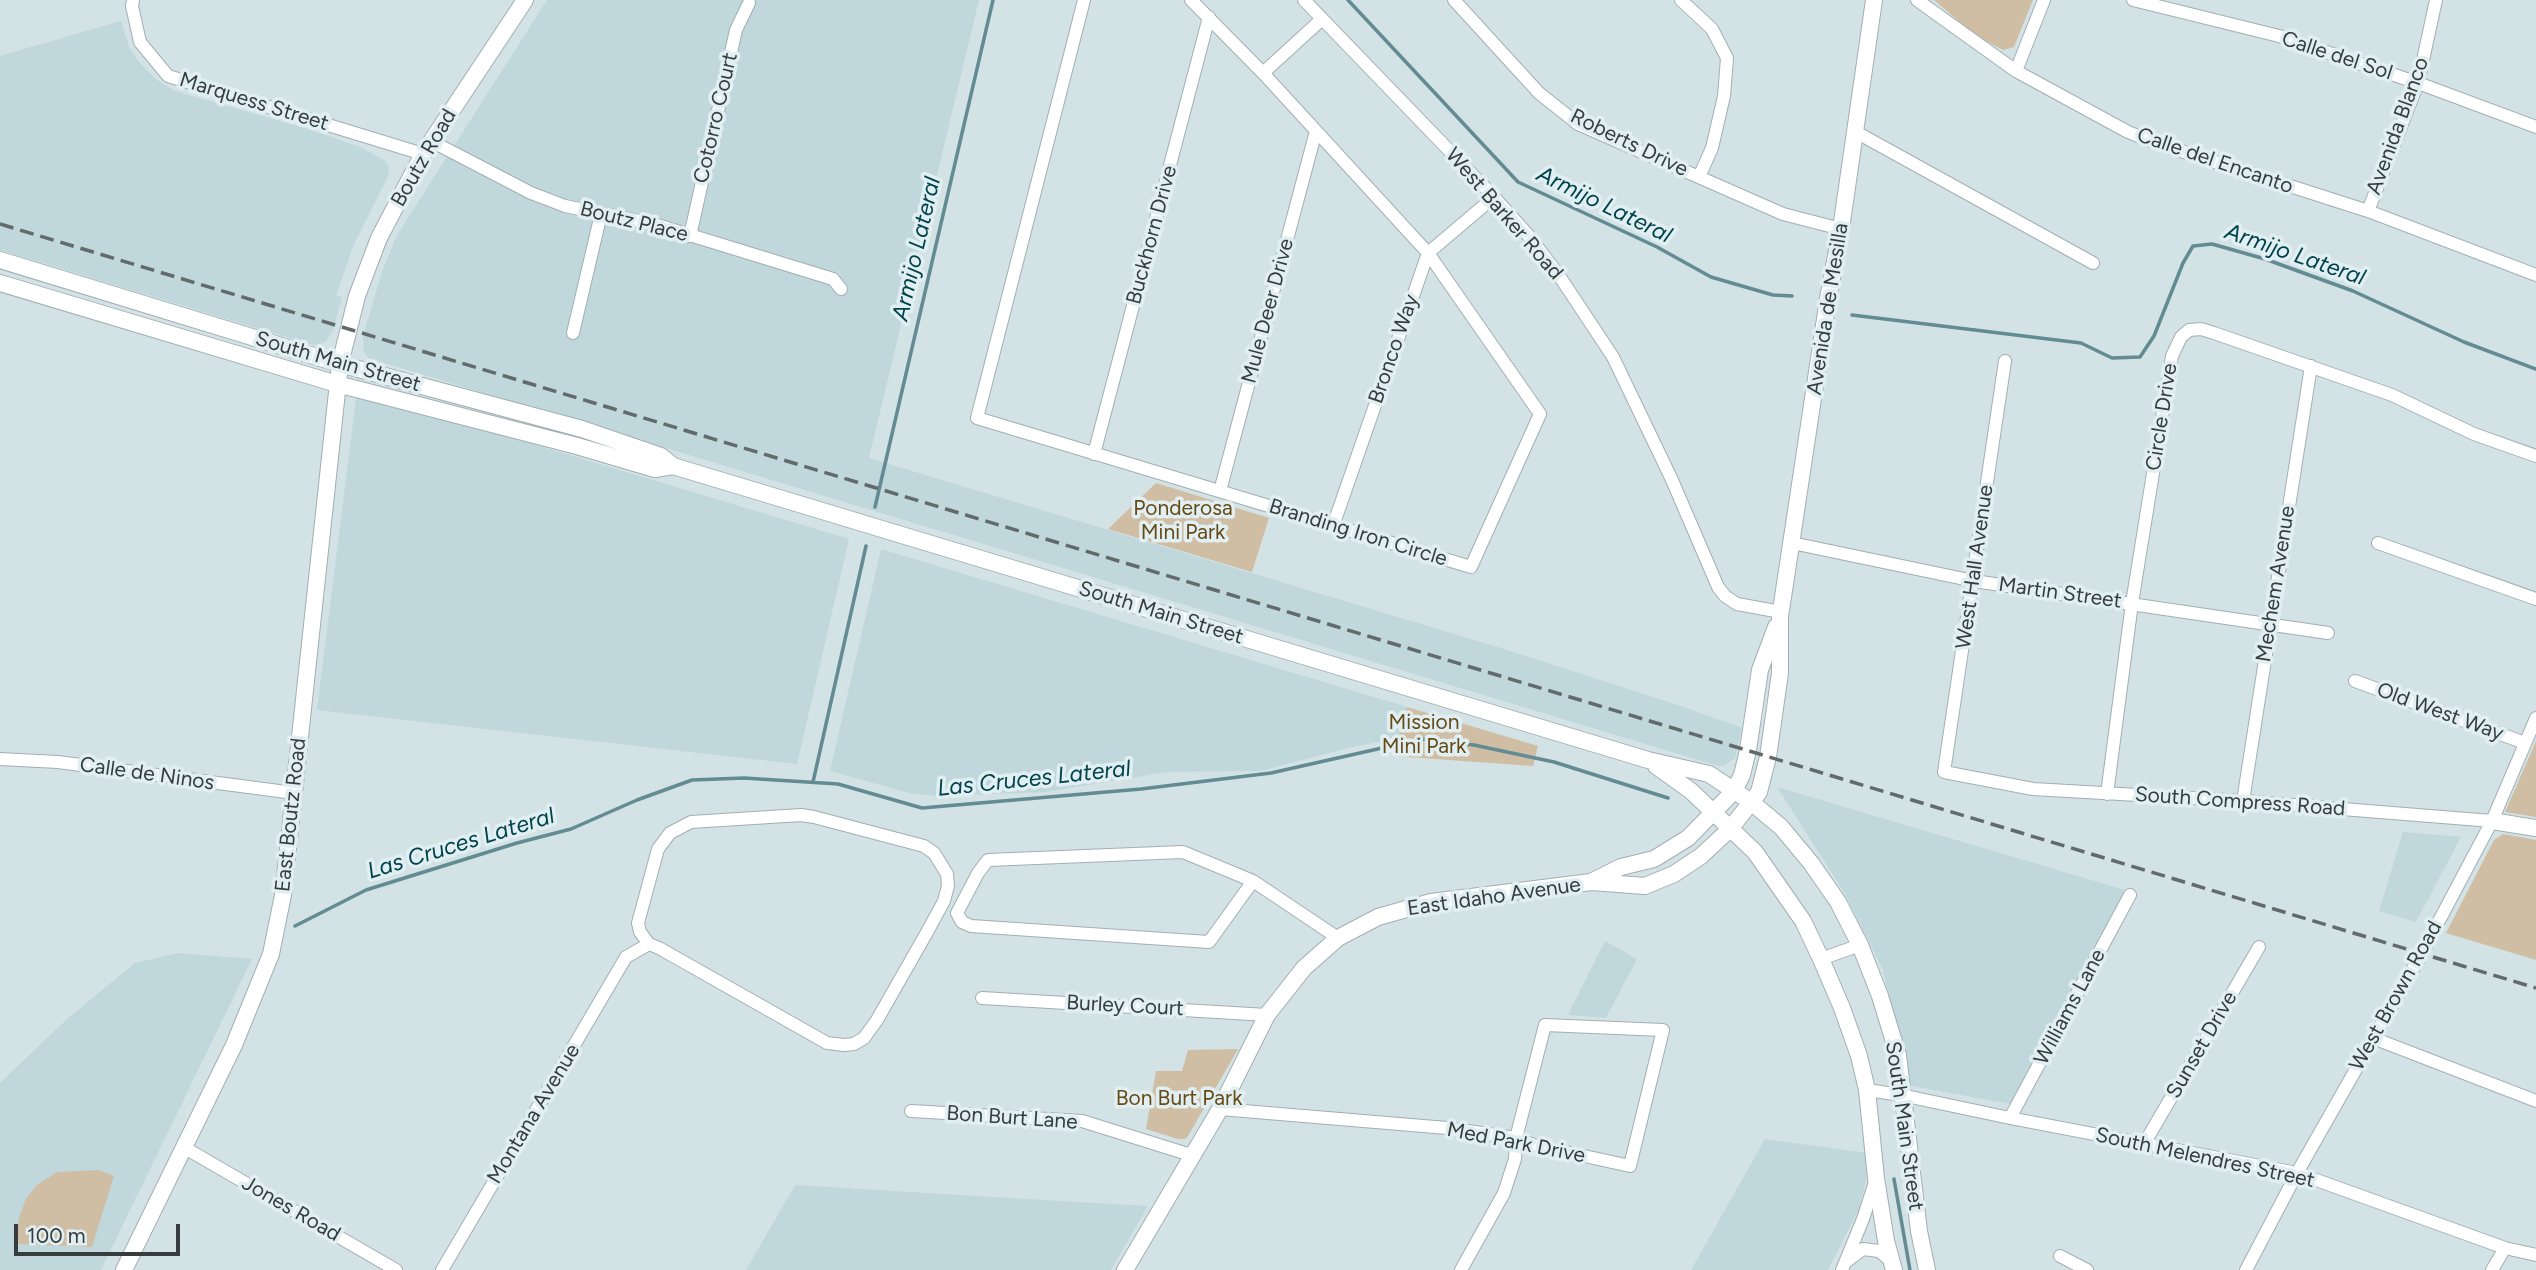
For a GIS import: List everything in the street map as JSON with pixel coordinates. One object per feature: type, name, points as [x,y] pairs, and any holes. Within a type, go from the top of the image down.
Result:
[{"type":"main road","name":"Boutz Road","points":[[348,329],[357,296],[378,241],[427,147],[525,0]]},
{"type":"main road","name":"Avenida de Mesilla","points":[[1730,829],[1759,792],[1769,757],[1780,673],[1780,615],[1874,0]]},
{"type":"main road","name":"South Main Street","points":[[0,260],[340,364],[582,429],[661,456],[673,466],[1648,760],[1709,774],[1751,802],[1781,827],[1811,863],[1838,902],[1860,945],[1880,996],[1898,1055],[1919,1231],[1927,1270]]},
{"type":"main road","name":"South Main Street","points":[[0,283],[337,384],[655,469],[673,466]]},
{"type":"main road","name":"East Boutz Road","points":[[124,1270],[234,1045],[271,954],[283,895],[337,384],[348,329]]},
{"type":"main road","name":"Avenida de Mesilla","points":[[1714,813],[1734,791],[1742,775],[1760,670],[1780,615]]},
{"type":"main road","name":"South Main Street","points":[[1648,760],[1691,791],[1755,852],[1803,921],[1847,1020],[1867,1090],[1876,1178],[1886,1241],[1893,1266]]},
{"type":"main road","name":"East Idaho Avenue","points":[[1591,882],[1621,867],[1654,859],[1688,838],[1714,813]]},
{"type":"main road","name":"South Compress Road","points":[[2492,821],[2536,828]]},
{"type":"main road","name":"East Idaho Avenue","points":[[1125,1270],[1220,1109],[1267,1015],[1304,968],[1338,938],[1378,916],[1431,902],[1591,882],[1645,886],[1674,874],[1700,856],[1730,829]]},
{"type":"street","name":"Marquess Street","points":[[133,0],[132,6],[141,41],[168,76],[427,147]]},
{"type":"street","name":"Branding Iron Circle","points":[[1084,0],[977,418],[1471,567],[1540,414],[1428,253],[1263,73],[1191,0]]},
{"type":"street","name":"West Barker Road","points":[[1304,0],[1528,235],[1558,274],[1613,357],[1672,480],[1718,587],[1737,604],[1780,615]]},
{"type":"street","name":"Roberts Drive","points":[[1454,0],[1539,93],[1578,124],[1783,215],[1841,229]]},
{"type":"street","points":[[1681,0],[1712,29],[1727,58],[1724,96],[1715,135],[1699,177]]},
{"type":"street","name":"Calle del Encanto","points":[[1917,0],[2016,72],[2128,132],[2368,211],[2536,275]]},
{"type":"street","points":[[2016,72],[2044,0]]},
{"type":"street","name":"Calle del Sol","points":[[2133,0],[2279,36],[2536,127]]},
{"type":"street","name":"Avenida Blanco","points":[[2368,211],[2418,83],[2436,0]]},
{"type":"street","name":"Cotorro Court","points":[[691,236],[736,30],[749,3]]},
{"type":"street","name":"Buckhorn Drive","points":[[1094,454],[1209,17]]},
{"type":"street","points":[[1263,73],[1322,19]]},
{"type":"street","name":"Mule Deer Drive","points":[[1220,491],[1316,131]]},
{"type":"street","points":[[1854,131],[2093,263]]},
{"type":"street","name":"Boutz Place","points":[[427,147],[565,206],[654,224],[833,279],[841,289]]},
{"type":"street","points":[[1428,253],[1494,197]]},
{"type":"street","points":[[573,333],[601,214]]},
{"type":"street","name":"Bronco Way","points":[[1333,526],[1428,253]]},
{"type":"street","name":"Circle Drive","points":[[2107,794],[2132,603],[2172,356],[2189,330],[2201,329],[2392,395],[2474,435],[2536,456]]},
{"type":"street","name":"West Hall Avenue","points":[[1944,772],[2006,361]]},
{"type":"street","name":"Mechem Avenue","points":[[2243,801],[2311,366]]},
{"type":"street","points":[[2378,543],[2536,599]]},
{"type":"street","name":"Martin Street","points":[[1792,544],[1974,581],[2329,633]]},
{"type":"street","name":"Old West Way","points":[[2355,681],[2525,743]]},
{"type":"street","name":"West Brown Road","points":[[2246,1270],[2492,821],[2536,718]]},
{"type":"street","name":"Calle de Ninos","points":[[0,759],[58,762],[294,793]]},
{"type":"street","name":"South Compress Road","points":[[1944,772],[2033,789],[2243,801],[2492,821]]},
{"type":"street","points":[[802,815],[814,817],[925,846],[934,853],[947,874],[948,886],[944,901],[926,934],[877,1020],[864,1038],[853,1044],[827,1043],[649,944],[640,932],[638,923],[658,849],[670,832],[691,822],[802,815]]},
{"type":"street","points":[[1253,881],[1209,942],[971,926],[962,922],[957,913],[988,860],[1183,852],[1253,881],[1338,938]]},
{"type":"street","name":"Williams Lane","points":[[2010,1118],[2130,895]]},
{"type":"street","name":"Montana Avenue","points":[[442,1270],[626,957],[649,944]]},
{"type":"street","points":[[1821,959],[1860,945]]},
{"type":"street","name":"Sunset Drive","points":[[2144,1144],[2259,947]]},
{"type":"street","name":"Burley Court","points":[[982,998],[1267,1015]]},
{"type":"street","name":"Med Park Drive","points":[[1220,1109],[1447,1128],[1516,1138],[1534,1145],[1630,1166],[1663,1030],[1545,1025],[1516,1138]]},
{"type":"street","points":[[2373,1038],[2536,1101]]},
{"type":"street","name":"South Melendres Street","points":[[1867,1090],[2297,1173],[2505,1248],[2536,1255]]},
{"type":"street","name":"Bon Burt Lane","points":[[911,1111],[1082,1121],[1191,1155]]},
{"type":"street","points":[[1461,1270],[1504,1193],[1515,1159],[1516,1138]]},
{"type":"street","name":"Jones Road","points":[[185,1149],[396,1270]]},
{"type":"street","points":[[1844,1266],[1876,1178]]},
{"type":"street","points":[[2491,1270],[2505,1248]]},
{"type":"street","points":[[1844,1266],[1863,1249],[1879,1251],[1893,1266]]},
{"type":"street","points":[[2060,1256],[2087,1270]]},
{"type":"shaded area","points":[[547,0],[979,0],[869,458],[1504,649],[1684,707],[1742,728],[1735,758],[1723,766],[1715,765],[368,358],[364,352],[363,336],[382,272],[397,235]]},
{"type":"shaded area","points":[[121,21],[129,47],[138,61],[157,80],[175,91],[308,129],[360,147],[386,161],[388,176],[354,244],[336,295],[342,297],[333,331],[325,342],[309,344],[0,250],[0,56]]},
{"type":"shaded area","points":[[357,391],[849,539],[797,764],[317,710]]},
{"type":"shaded area","points":[[881,549],[1407,707],[1397,742],[1352,747],[1260,771],[1166,772],[1046,792],[935,796],[909,793],[830,771]]},
{"type":"shaded area","points":[[1777,787],[2125,890],[2010,1104],[1907,1085],[1899,1032],[1882,968],[1845,894]]},
{"type":"shaded area","points":[[2403,832],[2461,837],[2416,922],[2379,911]]},
{"type":"shaded area","points":[[1605,941],[1637,959],[1606,1018],[1568,1015]]},
{"type":"shaded area","points":[[178,953],[252,959],[101,1270],[0,1270],[0,1083],[67,1019],[135,963]]},
{"type":"shaded area","points":[[1765,1139],[1867,1153],[1866,1180],[1859,1209],[1828,1270],[1691,1270]]},
{"type":"shaded area","points":[[795,1185],[1148,1206],[1111,1270],[746,1270]]},
{"type":"green space","points":[[1934,0],[2033,0],[2014,47],[2003,50],[1975,35]]},
{"type":"green space","name":"Ponderosa Mini Park","points":[[1156,483],[1269,518],[1252,572],[1108,529]]},
{"type":"green space","name":"Mission Mini Park","points":[[1407,707],[1538,746],[1533,766],[1393,756]]},
{"type":"green space","points":[[2536,741],[2536,817],[2505,812]]},
{"type":"green space","points":[[2503,834],[2536,840],[2536,960],[2446,933],[2494,840]]},
{"type":"green space","name":"Bon Burt Park","points":[[1238,1049],[1185,1139],[1146,1129],[1156,1071],[1182,1071],[1188,1050]]},
{"type":"green space","points":[[99,1170],[114,1176],[92,1247],[18,1244],[20,1214],[26,1199],[37,1185],[57,1172]]},
{"type":"waterway","name":"Armijo Lateral","points":[[875,507],[993,0]]},
{"type":"waterway","name":"Armijo Lateral","points":[[1348,0],[1518,182],[1657,247],[1711,277],[1773,295],[1792,296]]},
{"type":"waterway","name":"Armijo Lateral","points":[[1852,315],[2081,343],[2112,358],[2140,357],[2154,336],[2183,263],[2193,246],[2212,244],[2265,259],[2353,291],[2464,342],[2536,369]]},
{"type":"waterway","name":"Armijo Lateral","points":[[813,782],[866,546]]},
{"type":"waterway","name":"Las Cruces Lateral","points":[[295,926],[366,890],[571,829],[637,800],[692,780],[744,778],[838,784],[922,808],[1141,789],[1271,773],[1422,739],[1474,745],[1554,762],[1668,798]]},
{"type":"waterway","name":"Las Cruces Lateral","points":[[1894,1179],[1910,1270]]},
{"type":"railway","points":[[0,224],[2536,988]]}]
